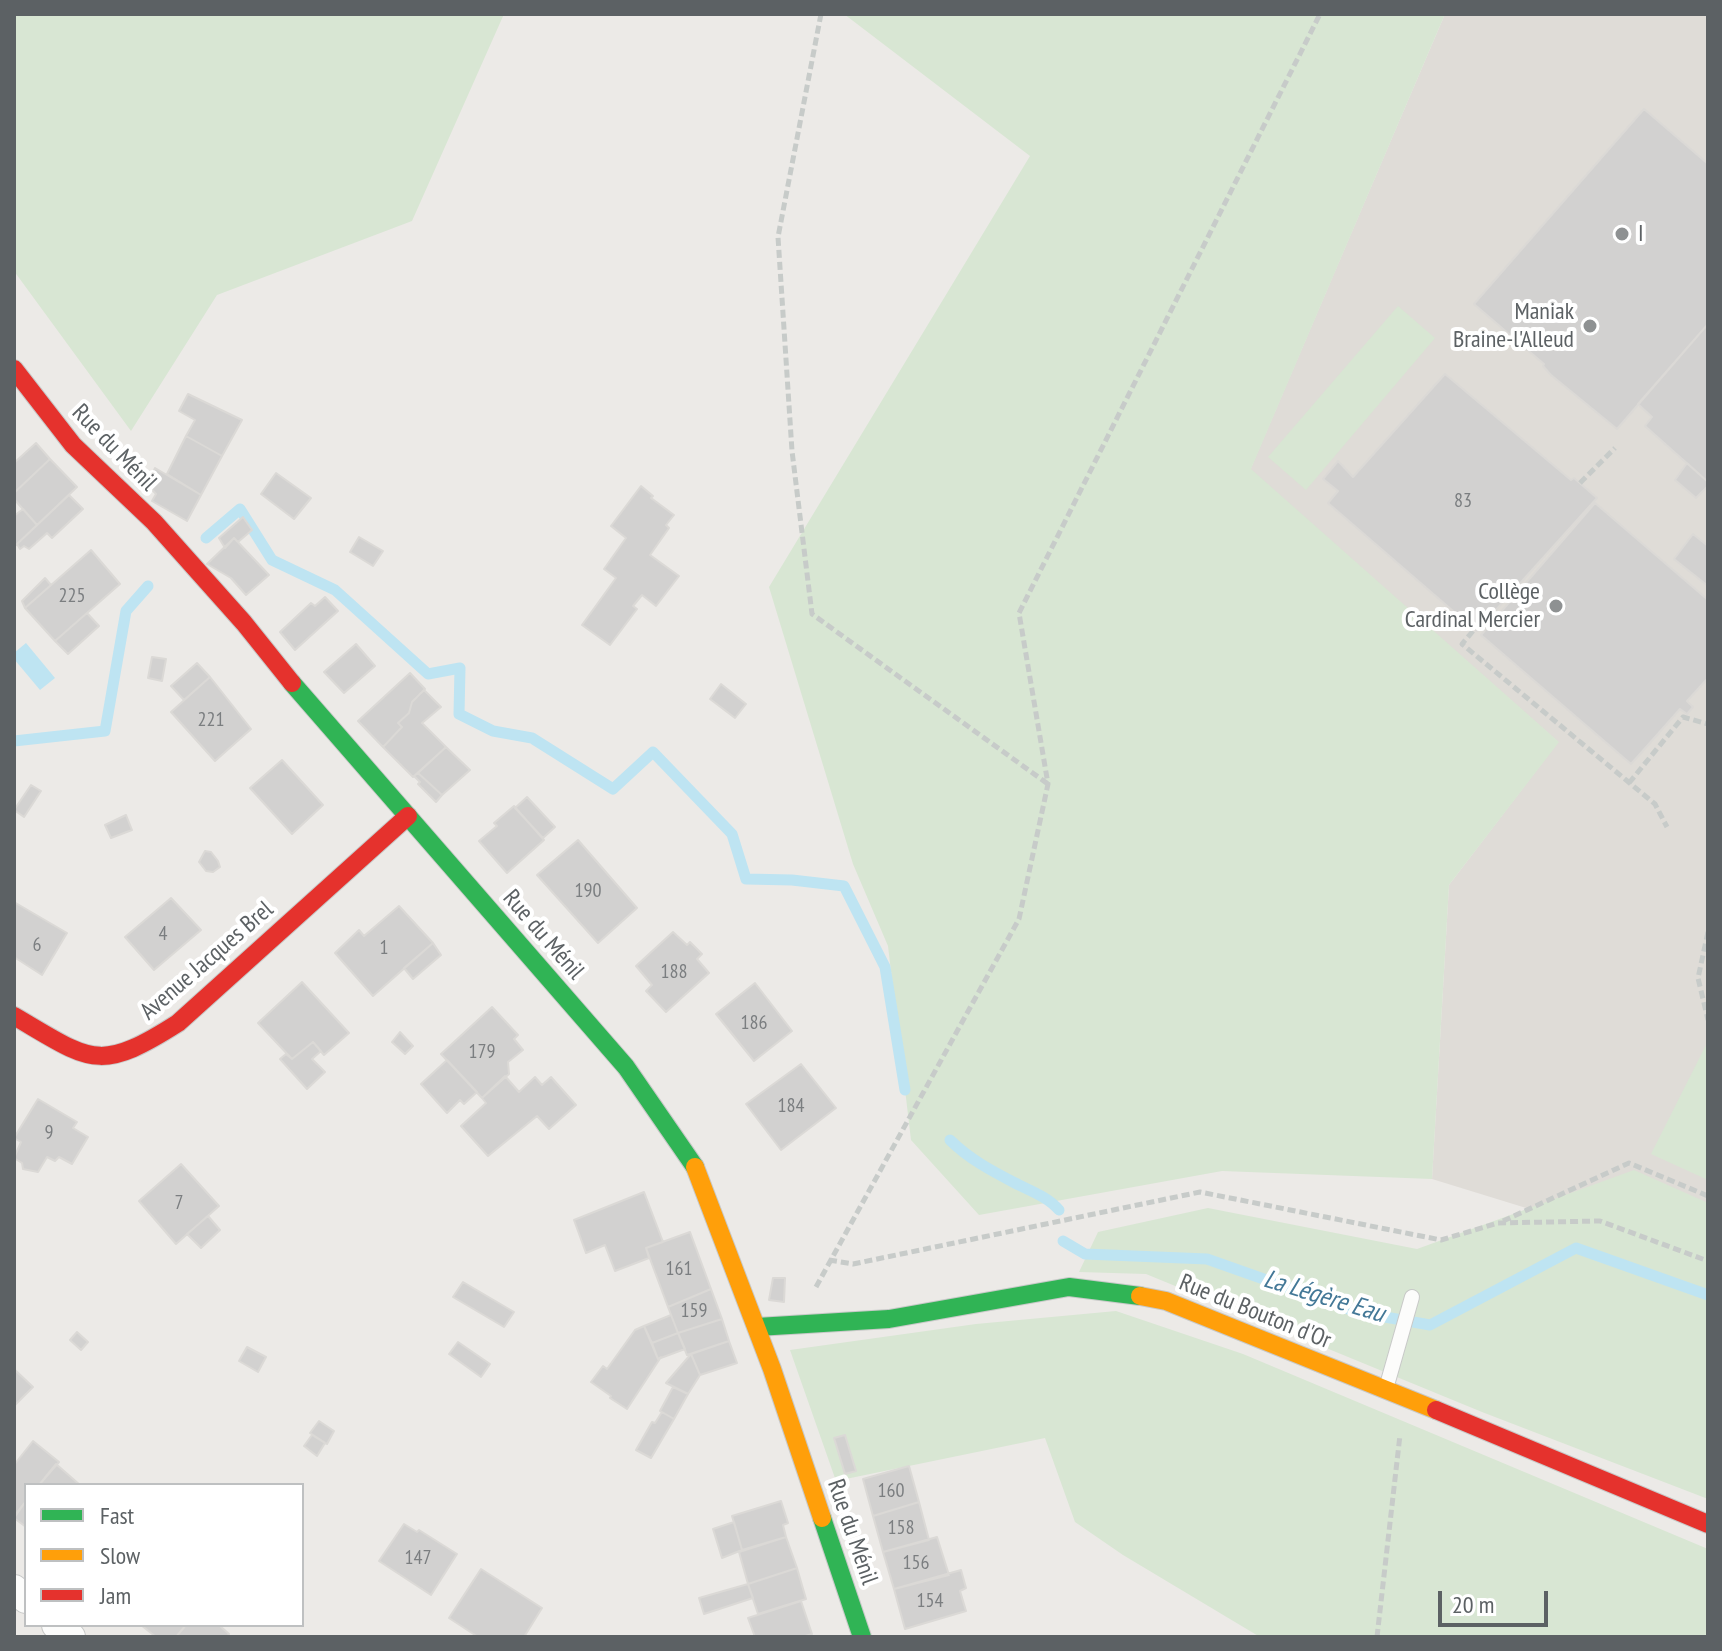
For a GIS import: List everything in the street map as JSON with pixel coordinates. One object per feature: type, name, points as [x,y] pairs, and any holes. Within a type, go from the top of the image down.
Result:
[{"type":"street","name":"Rue du Ménil","points":[[14,369],[73,445],[154,522],[244,623],[305,700],[626,1067],[663,1118],[697,1171],[757,1327],[862,1637]]},
{"type":"street","name":"Avenue Jacques Brel","points":[[14,1016],[87,1058],[113,1058],[142,1047],[178,1023],[408,816]]},
{"type":"street","name":"Rue du Bouton d'Or","points":[[757,1327],[889,1319],[1069,1287],[1119,1291],[1166,1301],[1708,1524]]},
{"type":"lane","points":[[1386,1389],[1412,1297]]},
{"type":"path","points":[[821,14],[778,237],[792,451],[812,614],[1048,784]]},
{"type":"path","points":[[798,1323],[829,1260],[1019,919],[1048,784],[1019,613],[1320,14]]},
{"type":"path","points":[[1580,483],[1615,448]]},
{"type":"path","points":[[1473,631],[1462,644],[1655,804],[1667,827]]},
{"type":"path","points":[[1629,783],[1683,717],[1708,724]]},
{"type":"path","points":[[1708,932],[1698,978],[1708,1020]]},
{"type":"path","points":[[829,1260],[853,1264],[1200,1192],[1441,1240],[1498,1223],[1629,1163],[1708,1196]]},
{"type":"path","points":[[1498,1223],[1600,1221],[1708,1261]]},
{"type":"path","points":[[1377,1637],[1404,1398]]},
{"type":"shaded area","name":"Collège Cardinal Mercier","points":[[1445,14],[1708,14],[1708,1264],[1432,1179],[1449,885],[1558,742],[1250,470]]},
{"type":"green space","points":[[14,14],[504,14],[412,221],[217,295],[131,431],[14,271]]},
{"type":"green space","points":[[844,14],[1445,14],[1251,469],[1559,742],[1449,885],[1432,1179],[1222,1171],[979,1215],[911,1140],[888,946],[853,864],[769,587],[1030,156]]},
{"type":"green space","points":[[1398,306],[1435,338],[1306,490],[1268,457]]},
{"type":"green space","points":[[1708,1041],[1708,1180],[1651,1154]]},
{"type":"green space","points":[[1634,1170],[1708,1203],[1708,1499],[1482,1412],[1146,1274],[1079,1272],[1098,1232],[1208,1208],[1417,1249]]},
{"type":"green space","points":[[1116,1311],[1243,1354],[1708,1549],[1708,1637],[1260,1637],[1123,1555],[1075,1522],[1045,1438],[836,1481],[790,1350],[976,1324]]},
{"type":"water","points":[[26,643],[55,678],[40,690],[14,659],[14,653]]},
{"type":"building","name":"I","points":[[1644,109],[1708,164],[1708,324],[1617,429],[1551,375],[1544,364],[1474,304]]},
{"type":"building","points":[[1708,324],[1708,482],[1645,426],[1652,417],[1638,404]]},
{"type":"building","points":[[1445,374],[1571,480],[1574,478],[1597,498],[1477,631],[1458,619],[1460,617],[1328,503],[1338,491],[1323,479],[1338,461],[1353,477]]},
{"type":"building","points":[[188,394],[242,420],[222,456],[186,436],[195,420],[179,411]]},
{"type":"building","points":[[186,436],[222,456],[201,495],[167,474]]},
{"type":"building","points":[[36,443],[50,459],[14,493],[14,463]]},
{"type":"building","points":[[50,459],[77,487],[37,525],[14,499],[14,493]]},
{"type":"building","points":[[1687,463],[1708,482],[1696,498],[1675,480]]},
{"type":"building","points":[[155,468],[201,495],[187,521],[152,501],[156,494],[148,485]]},
{"type":"building","points":[[276,473],[311,498],[294,519],[261,494]]},
{"type":"building","points":[[641,486],[653,496],[651,498],[674,515],[666,525],[669,528],[650,555],[679,576],[656,606],[642,595],[633,606],[637,609],[610,645],[582,625],[616,578],[604,569],[626,538],[611,526]]},
{"type":"building","points":[[69,495],[83,509],[52,538],[47,533],[29,549],[24,546],[20,549],[17,544]]},
{"type":"building","points":[[1595,503],[1708,600],[1708,678],[1687,701],[1693,707],[1687,714],[1680,709],[1631,764],[1481,635]]},
{"type":"building","points":[[23,509],[37,525],[14,547],[14,516]]},
{"type":"building","points":[[243,517],[252,530],[238,542],[234,538],[225,548],[219,538]]},
{"type":"building","points":[[1693,534],[1708,546],[1708,586],[1674,559]]},
{"type":"building","points":[[359,537],[383,551],[373,566],[350,552]]},
{"type":"building","points":[[234,538],[269,575],[246,595],[231,578],[207,564]]},
{"type":"building","points":[[91,550],[120,584],[55,641],[25,608]]},
{"type":"building","points":[[45,578],[51,585],[25,608],[22,601]]},
{"type":"building","points":[[325,597],[338,611],[295,650],[280,632],[311,603],[315,606]]},
{"type":"building","points":[[87,613],[99,626],[68,654],[55,641]]},
{"type":"building","points":[[356,644],[375,666],[344,693],[324,672]]},
{"type":"building","points":[[152,657],[166,659],[162,681],[148,678]]},
{"type":"building","points":[[197,663],[210,677],[184,700],[171,686]]},
{"type":"building","points":[[410,673],[425,689],[398,723],[402,727],[383,747],[358,721]]},
{"type":"building","points":[[210,677],[251,729],[215,761],[171,712]]},
{"type":"building","points":[[721,684],[746,704],[735,718],[710,699]]},
{"type":"building","points":[[424,690],[441,707],[422,723],[446,747],[413,777],[383,747],[402,727],[398,723],[409,713],[412,702]]},
{"type":"building","points":[[446,747],[470,770],[442,795],[418,773]]},
{"type":"building","points":[[282,760],[323,805],[292,834],[250,788]]},
{"type":"building","points":[[418,773],[442,795],[436,802],[418,784],[420,782],[414,776]]},
{"type":"building","points":[[31,785],[41,791],[24,817],[14,810]]},
{"type":"building","points":[[527,797],[555,827],[543,838],[515,808]]},
{"type":"building","points":[[514,806],[544,840],[507,873],[479,841]]},
{"type":"building","points":[[126,815],[132,830],[111,838],[105,825]]},
{"type":"building","points":[[578,840],[637,908],[598,943],[537,875]]},
{"type":"building","points":[[205,851],[211,852],[218,861],[220,867],[213,872],[206,871],[199,862]]},
{"type":"building","points":[[171,898],[201,930],[154,970],[125,937]]},
{"type":"building","points":[[14,902],[67,933],[42,975],[14,957]]},
{"type":"building","points":[[399,906],[433,943],[373,996],[335,953],[359,930],[364,936]]},
{"type":"building","points":[[673,932],[702,954],[697,959],[709,973],[666,1012],[646,991],[652,985],[636,966]]},
{"type":"building","points":[[433,943],[441,955],[413,979],[404,968]]},
{"type":"building","points":[[302,982],[349,1033],[324,1055],[313,1042],[292,1059],[258,1023]]},
{"type":"building","points":[[755,983],[792,1031],[754,1061],[716,1014]]},
{"type":"building","points":[[492,1007],[518,1035],[514,1039],[523,1050],[508,1062],[509,1074],[482,1098],[441,1054]]},
{"type":"building","points":[[400,1032],[413,1046],[405,1054],[392,1042]]},
{"type":"building","points":[[313,1042],[321,1051],[312,1059],[325,1072],[307,1089],[280,1059],[286,1054],[292,1059]]},
{"type":"building","points":[[447,1060],[477,1092],[464,1104],[460,1100],[447,1113],[421,1084]]},
{"type":"building","points":[[801,1064],[836,1108],[781,1150],[746,1104]]},
{"type":"building","points":[[505,1076],[519,1092],[535,1077],[542,1085],[551,1077],[576,1105],[549,1129],[537,1116],[488,1156],[461,1126],[486,1103],[482,1098]]},
{"type":"building","points":[[38,1099],[77,1122],[73,1128],[88,1137],[72,1164],[59,1157],[55,1161],[47,1157],[38,1172],[23,1169],[22,1163],[14,1158],[21,1142],[14,1138]]},
{"type":"building","points":[[181,1164],[219,1206],[176,1244],[139,1201]]},
{"type":"building","points":[[644,1192],[663,1242],[646,1248],[649,1258],[615,1271],[605,1245],[586,1253],[574,1220]]},
{"type":"building","points":[[208,1216],[220,1230],[201,1248],[187,1234]]},
{"type":"building","points":[[690,1232],[711,1289],[668,1307],[646,1248]]},
{"type":"building","points":[[773,1278],[785,1278],[784,1302],[769,1300]]},
{"type":"building","points":[[463,1282],[514,1312],[504,1327],[453,1297]]},
{"type":"building","points":[[711,1289],[722,1319],[678,1333],[668,1307]]},
{"type":"building","points":[[671,1315],[678,1333],[652,1343],[644,1326]]},
{"type":"building","points":[[722,1319],[729,1341],[687,1355],[678,1333]]},
{"type":"building","points":[[644,1326],[658,1359],[661,1357],[627,1409],[591,1382],[603,1366],[607,1369],[635,1330]]},
{"type":"building","points":[[77,1332],[88,1342],[81,1350],[70,1340]]},
{"type":"building","points":[[678,1333],[685,1349],[658,1359],[652,1343]]},
{"type":"building","points":[[729,1341],[737,1363],[700,1375],[691,1354]]},
{"type":"building","points":[[458,1342],[490,1364],[481,1377],[449,1354]]},
{"type":"building","points":[[247,1347],[266,1357],[258,1372],[239,1361]]},
{"type":"building","points":[[691,1354],[700,1375],[688,1394],[666,1383]]},
{"type":"building","points":[[14,1369],[33,1387],[14,1406]]},
{"type":"building","points":[[673,1387],[688,1394],[674,1419],[660,1411]]},
{"type":"building","points":[[662,1412],[674,1419],[651,1458],[636,1450],[652,1422],[655,1423]]},
{"type":"building","points":[[319,1421],[334,1431],[327,1444],[310,1433]]},
{"type":"building","points":[[312,1435],[325,1443],[317,1456],[304,1446]]},
{"type":"building","points":[[845,1435],[856,1471],[845,1474],[834,1438]]},
{"type":"building","points":[[33,1441],[59,1462],[41,1483],[24,1483],[24,1504],[14,1516],[14,1465]]},
{"type":"building","points":[[56,1464],[78,1483],[41,1483]]},
{"type":"building","points":[[909,1466],[919,1502],[873,1516],[863,1479]]},
{"type":"building","points":[[781,1501],[788,1523],[783,1525],[786,1537],[742,1550],[732,1516]]},
{"type":"building","points":[[919,1502],[929,1540],[883,1552],[873,1516]]},
{"type":"building","points":[[24,1504],[24,1526],[14,1518]]},
{"type":"building","points":[[734,1522],[742,1550],[722,1558],[713,1529]]},
{"type":"building","points":[[404,1524],[457,1554],[431,1595],[379,1561]]},
{"type":"building","points":[[786,1537],[797,1568],[748,1584],[739,1552]]},
{"type":"building","points":[[937,1537],[949,1575],[894,1589],[883,1552]]},
{"type":"building","points":[[797,1568],[806,1599],[758,1614],[748,1584]]},
{"type":"building","points":[[481,1569],[542,1608],[524,1637],[478,1637],[449,1618]]},
{"type":"building","points":[[961,1570],[966,1588],[960,1591],[966,1611],[905,1629],[894,1589]]},
{"type":"building","points":[[748,1584],[753,1598],[704,1614],[699,1598]]},
{"type":"building","points":[[801,1601],[812,1634],[802,1637],[755,1637],[748,1618]]},
{"type":"building","points":[[144,1627],[184,1627],[176,1637],[156,1637]]},
{"type":"building","points":[[184,1627],[221,1627],[229,1634],[227,1637],[176,1637]]},
{"type":"waterway","name":"La Légère Eau","points":[[206,538],[240,509],[272,560],[335,590],[428,674],[460,668],[459,714],[493,731],[532,738],[613,789],[653,752],[732,834],[746,879],[844,886],[885,967],[905,1090]]},
{"type":"waterway","name":"La Légère Eau","points":[[14,741],[105,731],[126,611],[148,586]]},
{"type":"waterway","points":[[950,1140],[981,1164],[1044,1198],[1059,1210]]},
{"type":"waterway","name":"La Légère Eau","points":[[1063,1241],[1085,1254],[1207,1259],[1357,1312],[1430,1325],[1576,1248],[1708,1295]]},
{"type":"traffic: fast","points":[[292,683],[626,1067],[695,1167]]},
{"type":"traffic: fast","points":[[757,1327],[889,1319],[1069,1287],[1140,1296]]},
{"type":"traffic: fast","points":[[822,1518],[862,1637]]},
{"type":"traffic: slow","points":[[695,1167],[772,1369],[822,1518]]},
{"type":"traffic: slow","points":[[1140,1296],[1166,1301],[1436,1410]]},
{"type":"traffic: jam","points":[[14,369],[73,445],[154,522],[244,623],[292,683]]},
{"type":"traffic: jam","points":[[14,1016],[61,1043],[95,1056],[129,1050],[151,1039],[178,1023],[408,816]]},
{"type":"traffic: jam","points":[[1436,1410],[1708,1524]]},
{"type":"place","name":"I","points":[[1622,234]]},
{"type":"place","name":"Maniak Braine-l'Alleud","points":[[1590,326]]},
{"type":"place","name":"Collège Cardinal Mercier","points":[[1556,606]]}]
